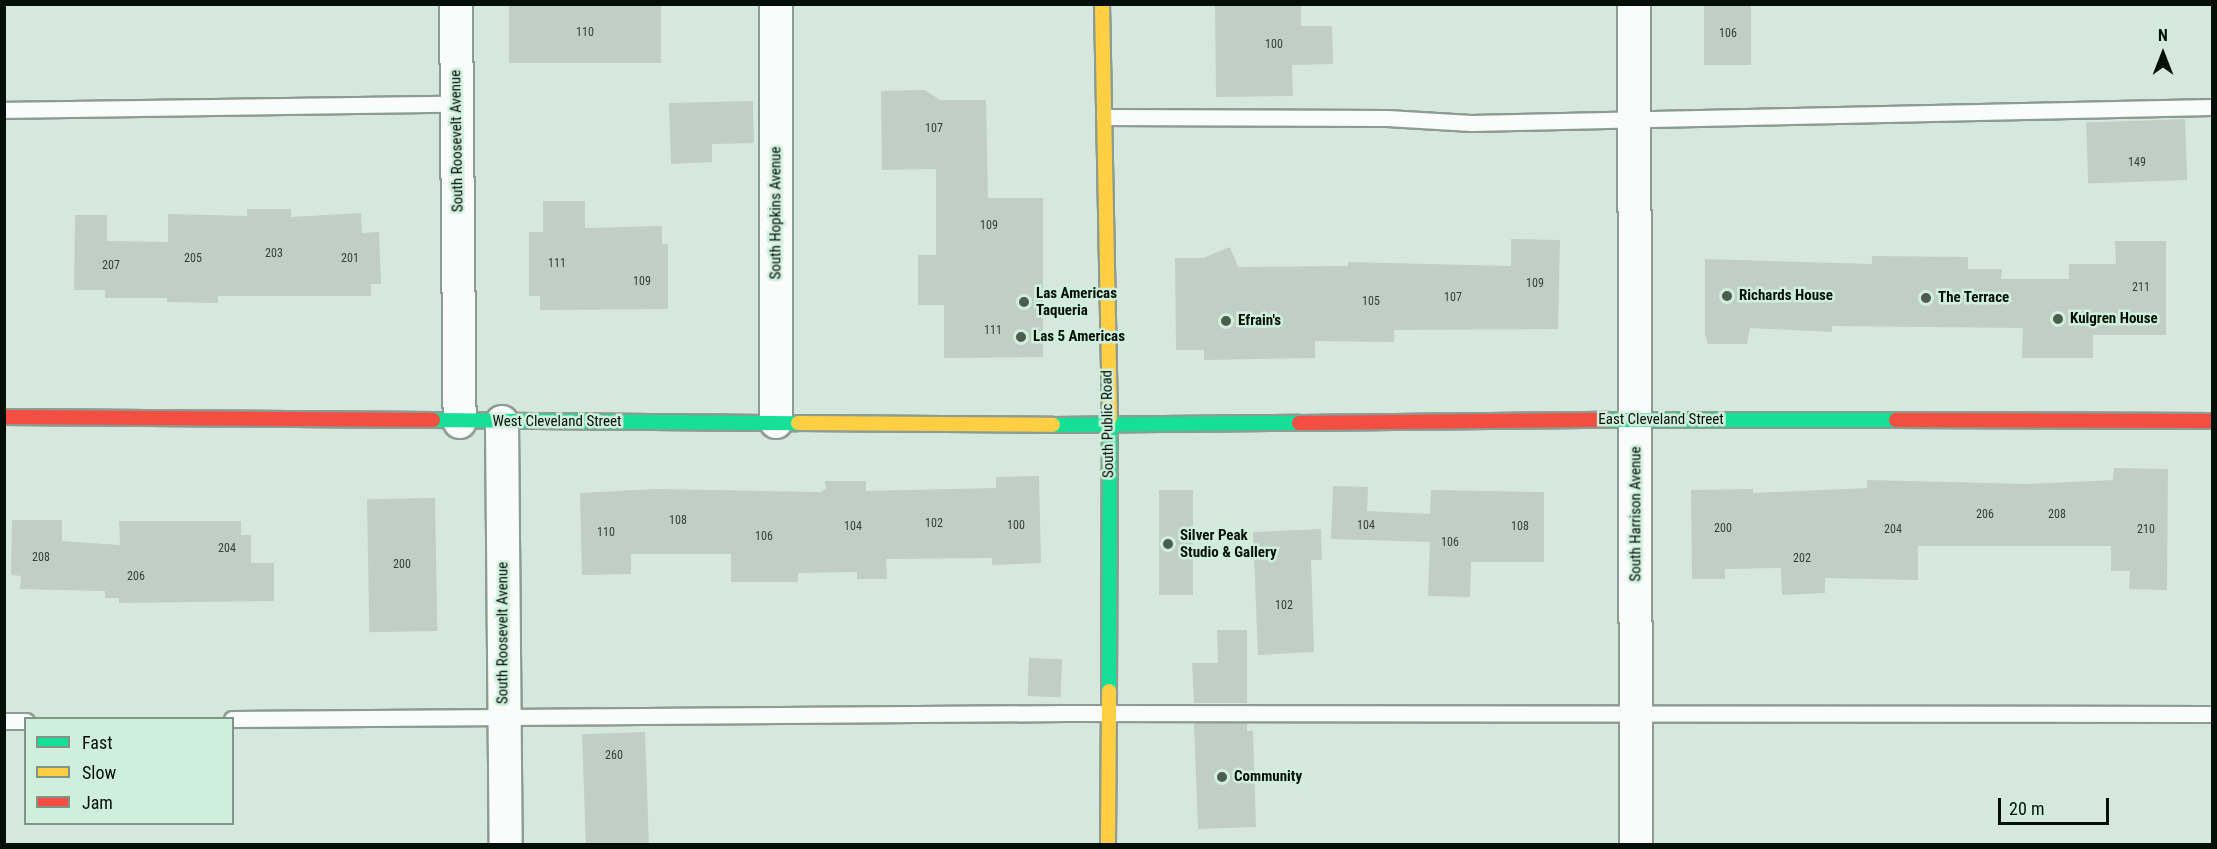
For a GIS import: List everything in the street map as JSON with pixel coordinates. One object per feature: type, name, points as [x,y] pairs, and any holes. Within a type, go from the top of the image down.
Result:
[{"type":"street","name":"South Roosevelt Avenue","points":[[456,4],[460,422]]},
{"type":"street","name":"South Hopkins Avenue","points":[[776,4],[776,422]]},
{"type":"street","name":"South Public Road","points":[[1102,4],[1110,425],[1108,844]]},
{"type":"street","name":"South Harrison Avenue","points":[[1634,4],[1636,844]]},
{"type":"street","name":"West Cleveland Street","points":[[4,417],[1110,425]]},
{"type":"street","name":"East Cleveland Street","points":[[1110,425],[1636,420],[2212,421]]},
{"type":"street","name":"South Roosevelt Avenue","points":[[502,422],[506,844]]},
{"type":"lane","points":[[4,110],[457,104]]},
{"type":"lane","points":[[1104,117],[1387,118],[1471,123],[2212,107]]},
{"type":"lane","points":[[234,719],[1109,713],[2212,714]]},
{"type":"lane","points":[[4,721],[24,721]]},
{"type":"building","points":[[509,4],[661,4],[661,63],[509,63]]},
{"type":"building","points":[[1215,4],[1301,4],[1301,26],[1332,26],[1333,64],[1292,65],[1293,96],[1216,97]]},
{"type":"building","points":[[1704,4],[1751,4],[1751,65],[1704,65]]},
{"type":"building","points":[[925,90],[940,100],[986,100],[988,198],[1043,198],[1043,357],[944,358],[944,305],[918,305],[918,255],[936,255],[936,169],[882,170],[881,91]]},
{"type":"building","points":[[753,101],[754,143],[712,144],[712,162],[671,164],[669,103]]},
{"type":"building","points":[[2185,119],[2187,180],[2088,183],[2086,122]]},
{"type":"building","points":[[543,201],[585,201],[585,228],[662,226],[662,244],[668,244],[668,309],[540,310],[540,296],[529,296],[529,232],[543,232]]},
{"type":"building","points":[[247,209],[291,209],[291,217],[361,213],[362,233],[379,232],[381,284],[371,284],[371,296],[218,296],[218,303],[167,302],[167,298],[105,298],[105,290],[74,290],[75,215],[107,215],[107,241],[168,242],[168,214],[247,216]]},
{"type":"building","points":[[1511,239],[1560,240],[1558,329],[1394,330],[1394,342],[1315,341],[1315,358],[1204,360],[1204,350],[1176,350],[1175,258],[1203,258],[1230,247],[1238,267],[1348,266],[1348,262],[1511,266]]},
{"type":"building","points":[[2115,241],[2166,241],[2166,335],[2093,335],[2093,358],[2022,358],[2023,328],[1832,326],[1832,332],[1750,328],[1747,344],[1708,344],[1705,334],[1705,259],[1872,264],[1872,256],[1968,257],[1968,269],[2002,269],[2001,279],[2069,279],[2069,264],[2116,264]]},
{"type":"building","points":[[2114,468],[2168,469],[2167,590],[2129,589],[2130,571],[2111,571],[2111,546],[1918,546],[1918,580],[1825,578],[1825,593],[1782,595],[1781,568],[1725,569],[1725,579],[1692,579],[1691,490],[1753,489],[1753,493],[1867,488],[1867,480],[2028,484],[2113,480]]},
{"type":"building","points":[[1039,476],[1041,563],[992,565],[992,558],[886,559],[887,579],[857,579],[857,572],[798,573],[798,582],[731,582],[731,554],[631,554],[631,574],[582,575],[580,493],[655,489],[820,492],[826,489],[825,481],[866,481],[866,491],[996,488],[996,477]]},
{"type":"building","points":[[1333,486],[1368,487],[1367,511],[1430,514],[1431,490],[1544,492],[1544,562],[1471,562],[1470,597],[1428,596],[1430,542],[1331,539]]},
{"type":"building","points":[[1159,490],[1193,490],[1193,595],[1159,595]]},
{"type":"building","points":[[435,498],[437,631],[369,632],[367,499]]},
{"type":"building","points":[[12,520],[62,520],[62,541],[120,545],[119,521],[241,521],[241,535],[251,535],[251,563],[274,563],[274,601],[119,603],[119,598],[105,598],[105,591],[20,589],[21,576],[11,575]]},
{"type":"building","points":[[1321,529],[1322,560],[1311,560],[1314,652],[1258,655],[1253,532]]},
{"type":"building","points":[[1217,630],[1247,630],[1247,703],[1194,703],[1192,663],[1218,663]]},
{"type":"building","points":[[1029,658],[1062,659],[1061,697],[1028,696]]},
{"type":"building","points":[[1194,723],[1247,723],[1247,731],[1253,731],[1256,827],[1198,829]]},
{"type":"building","points":[[645,732],[649,844],[586,844],[582,734]]},
{"type":"traffic: fast","points":[[1109,691],[1110,418]]},
{"type":"traffic: fast","points":[[433,420],[798,423]]},
{"type":"traffic: fast","points":[[1607,420],[1896,420]]},
{"type":"traffic: fast","points":[[1053,425],[1299,423]]},
{"type":"traffic: slow","points":[[1102,4],[1110,418]]},
{"type":"traffic: slow","points":[[798,423],[1053,425]]},
{"type":"traffic: slow","points":[[1108,844],[1109,691]]},
{"type":"traffic: jam","points":[[4,417],[433,420]]},
{"type":"traffic: jam","points":[[1299,423],[1607,420]]},
{"type":"traffic: jam","points":[[1896,420],[2212,421]]},
{"type":"place","name":"Richards House","points":[[1727,296]]},
{"type":"place","name":"The Terrace","points":[[1926,298]]},
{"type":"place","name":"Las Americas Taqueria","points":[[1024,302]]},
{"type":"place","name":"Kulgren House","points":[[2058,319]]},
{"type":"place","name":"Efrain's","points":[[1226,321]]},
{"type":"place","name":"Las 5 Americas","points":[[1021,337]]},
{"type":"place","name":"Silver Peak Studio & Gallery","points":[[1168,544]]},
{"type":"place","name":"Community","points":[[1222,777]]}]
